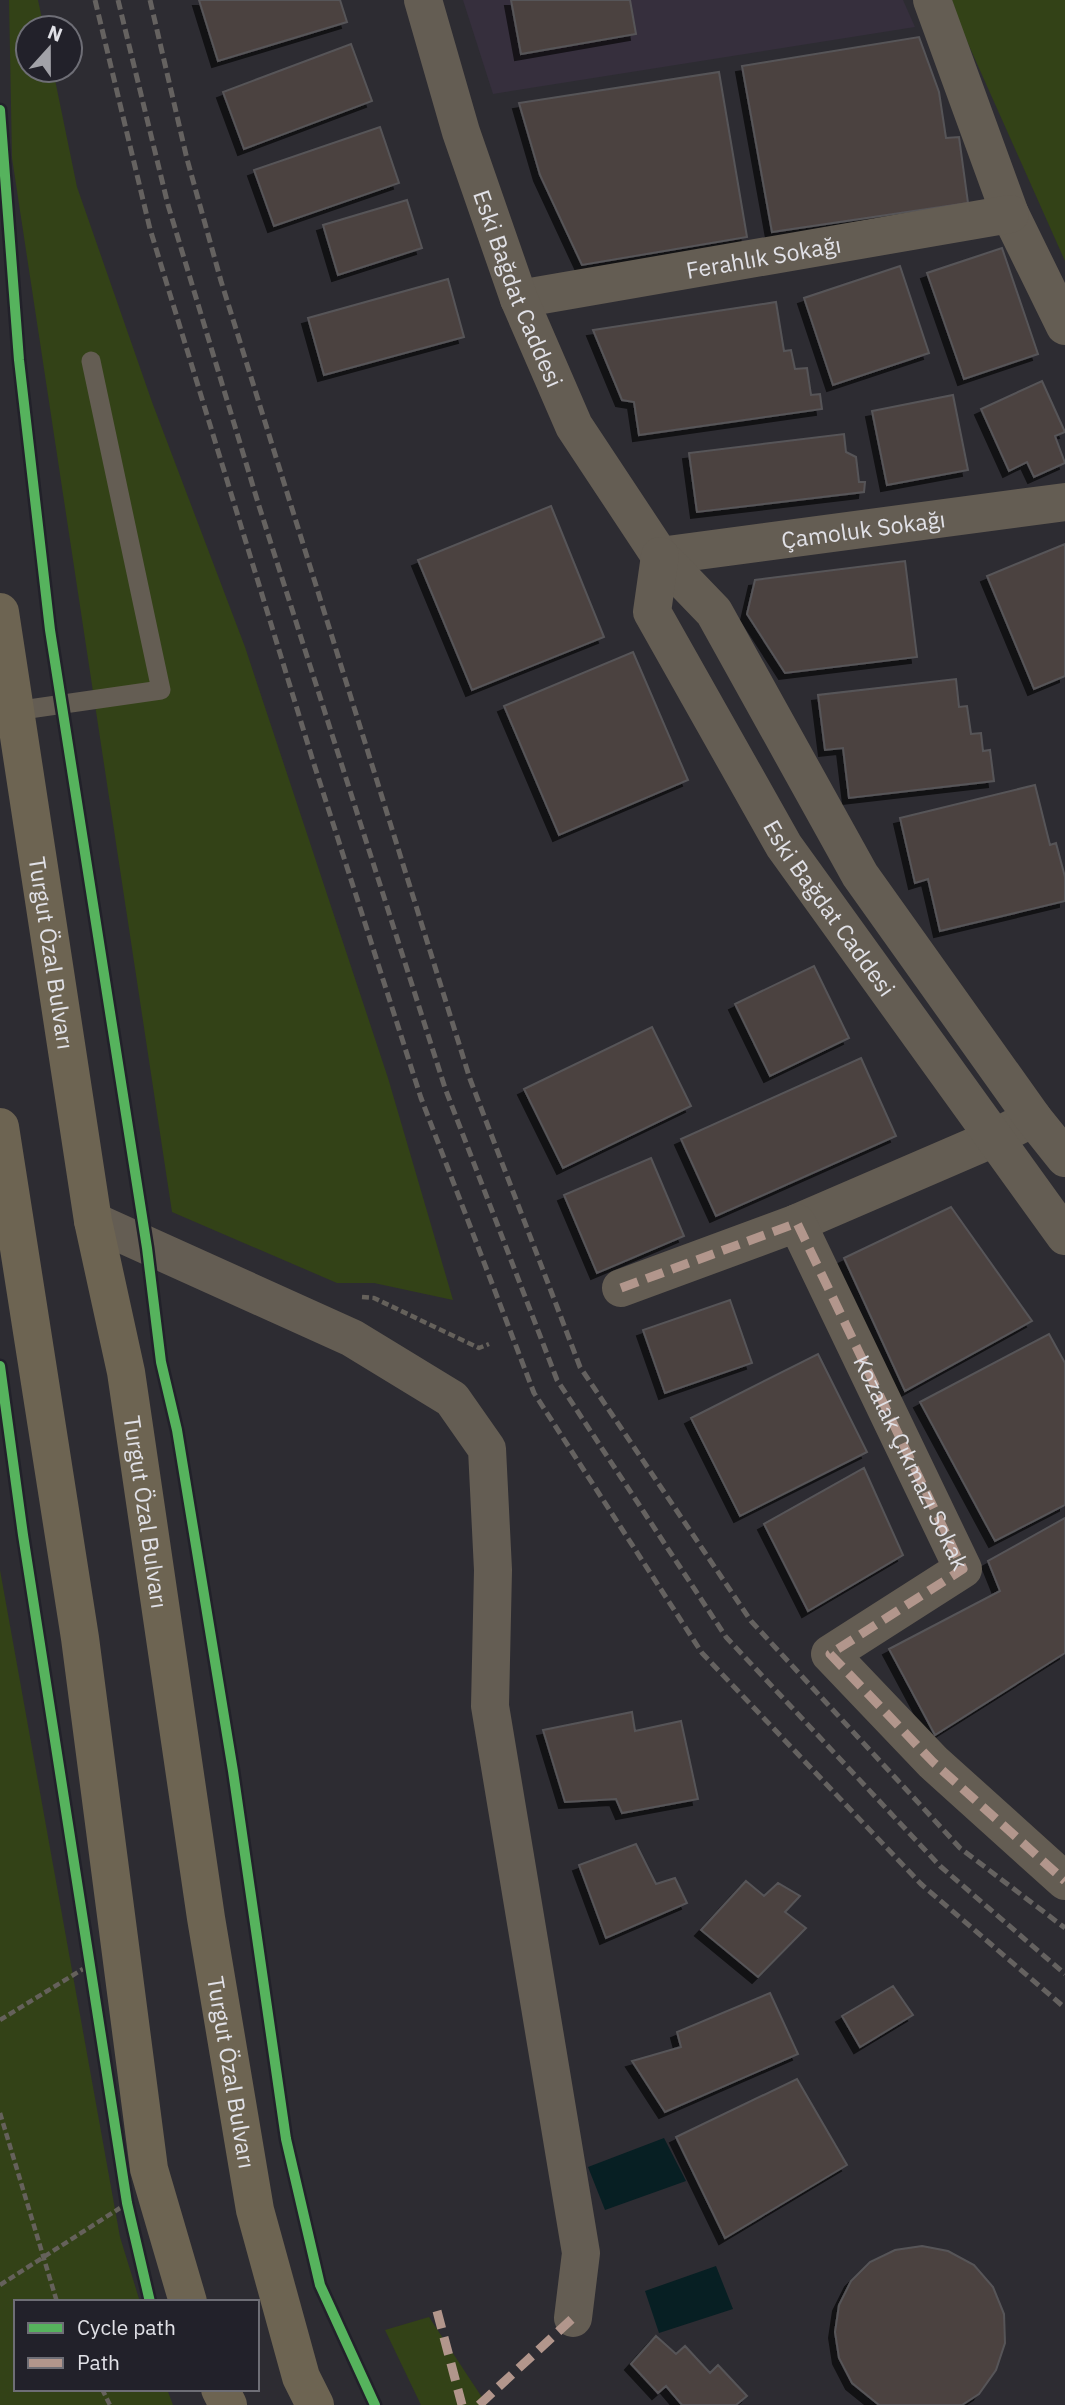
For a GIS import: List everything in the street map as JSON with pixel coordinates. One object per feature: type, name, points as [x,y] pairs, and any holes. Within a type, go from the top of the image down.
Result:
[{"type":"highway","name":"Turgut Özal Bulvarı","points":[[0,612],[93,1221],[126,1372],[204,1905],[255,2210],[301,2377],[315,2405]]},
{"type":"highway","points":[[0,1126],[80,1638],[149,2169],[187,2300]]},
{"type":"street","name":"Eski Bağdat Caddesi","points":[[423,0],[461,132],[519,299],[574,426],[660,556],[714,612],[860,875],[1033,1118],[1065,1158]]},
{"type":"street","points":[[932,0],[1010,214],[1065,326]]},
{"type":"street","name":"Ferahlık Sokağı","points":[[519,299],[1010,214]]},
{"type":"street","name":"Çamoluk Sokağı","points":[[660,556],[1065,502]]},
{"type":"street","name":"Eski Bağdat Caddesi","points":[[660,556],[652,612],[778,834],[1065,1236]]},
{"type":"street","points":[[621,1288],[797,1223],[994,1138],[1033,1118]]},
{"type":"street","points":[[93,1221],[352,1338],[452,1399],[487,1449],[494,1570],[490,1706],[582,2253],[573,2318]]},
{"type":"street","name":"Kozalak Çıkmazı Sokak","points":[[797,1223],[963,1569],[831,1654],[933,1762],[1065,1881]]},
{"type":"lane","points":[[15,711],[161,690],[91,361]]},
{"type":"path","points":[[88,1951],[92,1978]]},
{"type":"path","points":[[0,2020],[90,1965]]},
{"type":"path","points":[[0,2113],[56,2300]]},
{"type":"path","points":[[0,2285],[127,2203],[130,2216]]},
{"type":"shaded area","points":[[463,0],[903,0],[915,27],[493,94]]},
{"type":"green space","points":[[9,0],[38,0],[41,14],[14,14],[14,84],[56,84],[77,187],[152,402],[245,647],[388,1078],[453,1300],[374,1283],[337,1283],[172,1212],[12,158]]},
{"type":"green space","points":[[952,0],[1065,0],[1065,261],[962,30]]},
{"type":"green space","points":[[0,1570],[120,2237],[139,2300],[14,2300],[14,2391],[168,2391],[173,2405],[0,2405]]},
{"type":"green space","points":[[429,2317],[487,2405],[421,2405],[385,2330]]},
{"type":"water","points":[[664,2138],[686,2181],[605,2210],[588,2167]]},
{"type":"water","points":[[716,2266],[733,2309],[659,2333],[645,2291]]},
{"type":"building","points":[[199,0],[340,0],[347,22],[218,61]]},
{"type":"building","points":[[511,0],[630,0],[636,34],[521,54]]},
{"type":"building","points":[[919,37],[939,92],[946,138],[959,137],[968,203],[772,232],[742,66]]},
{"type":"building","points":[[351,44],[372,101],[244,149],[223,92]]},
{"type":"building","points":[[719,72],[747,237],[582,265],[540,175],[519,103]]},
{"type":"building","points":[[380,127],[399,183],[274,226],[254,170]]},
{"type":"building","points":[[407,200],[422,248],[338,275],[323,225]]},
{"type":"building","points":[[1002,248],[1038,354],[964,379],[927,273]]},
{"type":"building","points":[[900,266],[929,353],[833,385],[804,298]]},
{"type":"building","points":[[448,279],[464,337],[324,375],[308,318]]},
{"type":"building","points":[[776,302],[784,351],[791,350],[795,369],[807,368],[811,395],[820,394],[822,409],[639,435],[634,402],[622,400],[593,330]]},
{"type":"building","points":[[1042,381],[1065,432],[1055,436],[1065,463],[1034,477],[1027,462],[1009,471],[981,409]]},
{"type":"building","points":[[953,395],[968,470],[887,485],[872,411]]},
{"type":"building","points":[[844,434],[846,452],[856,457],[859,482],[865,482],[864,492],[697,512],[689,453]]},
{"type":"building","points":[[551,506],[604,637],[472,690],[418,560]]},
{"type":"building","points":[[1065,544],[1065,676],[1034,689],[987,576]]},
{"type":"building","points":[[905,561],[917,657],[785,673],[747,614],[755,580]]},
{"type":"building","points":[[633,652],[688,780],[559,835],[504,706]]},
{"type":"building","points":[[956,679],[959,707],[967,706],[971,734],[981,733],[983,751],[990,750],[994,781],[849,798],[843,748],[825,750],[818,695]]},
{"type":"building","points":[[1035,785],[1050,845],[1056,843],[1065,877],[1065,901],[940,931],[928,879],[915,883],[900,818]]},
{"type":"building","points":[[814,966],[849,1038],[770,1076],[735,1004]]},
{"type":"building","points":[[652,1027],[691,1106],[563,1168],[524,1089]]},
{"type":"building","points":[[861,1058],[896,1136],[716,1216],[681,1139]]},
{"type":"building","points":[[651,1158],[684,1236],[597,1273],[564,1195]]},
{"type":"building","points":[[951,1207],[1032,1321],[905,1391],[844,1258]]},
{"type":"building","points":[[730,1300],[752,1363],[665,1393],[643,1330]]},
{"type":"building","points":[[1049,1334],[1065,1363],[1065,1505],[995,1541],[920,1402]]},
{"type":"building","points":[[818,1354],[867,1452],[740,1516],[691,1418]]},
{"type":"building","points":[[864,1468],[903,1555],[808,1611],[764,1524]]},
{"type":"building","points":[[1065,1518],[1065,1653],[935,1735],[889,1649],[1000,1591],[988,1561]]},
{"type":"building","points":[[632,1712],[635,1731],[681,1721],[698,1799],[622,1813],[616,1799],[565,1802],[543,1730]]},
{"type":"building","points":[[636,1844],[656,1884],[675,1878],[687,1903],[606,1938],[579,1865]]},
{"type":"building","points":[[746,1881],[764,1896],[778,1883],[800,1896],[785,1912],[806,1928],[758,1977],[701,1930]]},
{"type":"building","points":[[893,1986],[913,2015],[860,2047],[842,2016]]},
{"type":"building","points":[[770,1993],[798,2054],[665,2112],[632,2061],[681,2047],[677,2032]]},
{"type":"building","points":[[797,2079],[847,2165],[725,2238],[676,2137]]},
{"type":"building","points":[[922,2246],[948,2251],[974,2265],[993,2287],[1004,2314],[1005,2343],[996,2370],[979,2394],[962,2405],[879,2405],[852,2383],[839,2358],[835,2332],[839,2305],[851,2281],[870,2262],[895,2250]]},
{"type":"building","points":[[656,2336],[676,2354],[685,2346],[710,2373],[718,2365],[747,2396],[736,2405],[682,2405],[666,2386],[658,2393],[631,2364]]},
{"type":"railway","points":[[95,0],[150,229],[313,761],[421,1098],[534,1393],[702,1653],[921,1884],[1065,2008]]},
{"type":"railway","points":[[118,0],[168,205],[259,506],[445,1088],[557,1380],[726,1637],[940,1866],[1065,1974]]},
{"type":"railway","points":[[150,0],[187,159],[221,281],[470,1079],[580,1367],[751,1621],[960,1848],[1065,1928]]},
{"type":"marked path","points":[[621,1288],[797,1223],[963,1569],[830,1654],[933,1762],[1065,1881]]},
{"type":"marked path","points":[[437,2311],[462,2405]]},
{"type":"marked path","points":[[479,2405],[573,2318]]},
{"type":"cycle path","points":[[0,110],[19,360],[50,630],[147,1248],[161,1362],[177,1430],[233,1771],[286,2139],[320,2285],[375,2405]]},
{"type":"cycle path","points":[[0,1366],[23,1535],[127,2203],[150,2300]]}]
